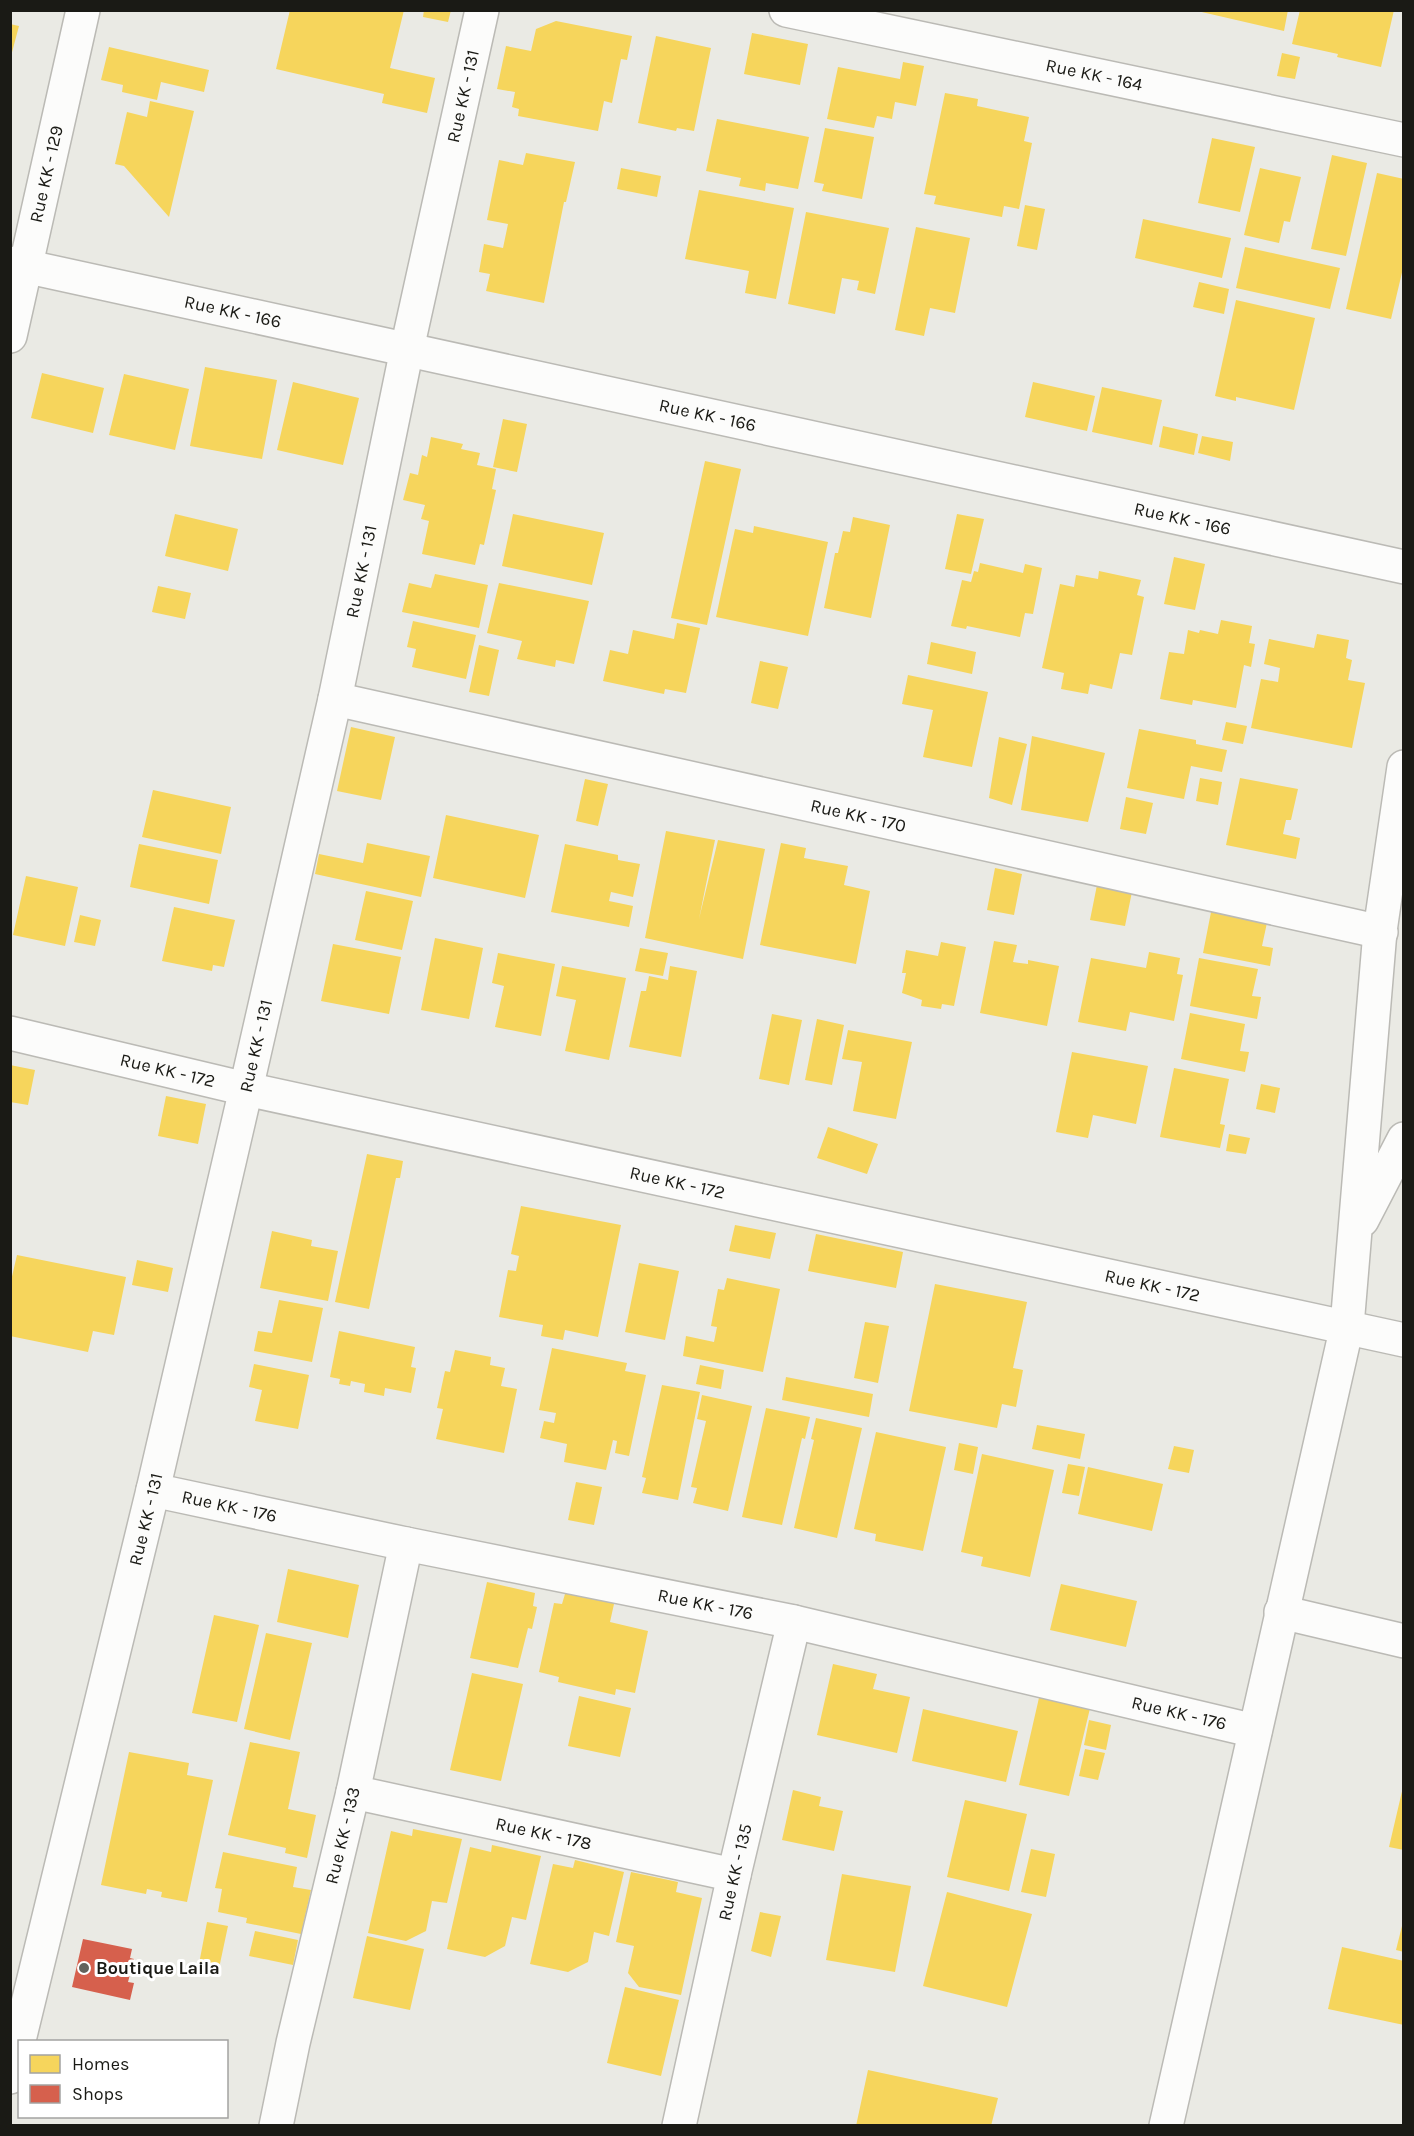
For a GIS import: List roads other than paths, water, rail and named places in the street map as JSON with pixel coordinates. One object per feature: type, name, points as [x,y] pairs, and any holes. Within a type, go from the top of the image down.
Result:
[{"type":"street","name":"Rue KK - 129","points":[[10,336],[19,265],[83,10]]},
{"type":"street","name":"Rue KK - 131","points":[[19,2040],[153,1490],[335,699],[406,349],[482,10]]},
{"type":"street","name":"Rue KK - 164","points":[[786,10],[1404,140]]},
{"type":"street","name":"Rue KK - 166","points":[[19,265],[1404,567]]},
{"type":"street","name":"Rue KK - 170","points":[[335,699],[1381,932]]},
{"type":"street","points":[[1167,2126],[1347,1326],[1381,932],[1404,767]]},
{"type":"street","name":"Rue KK - 172","points":[[10,1033],[246,1089],[1404,1340]]},
{"type":"street","points":[[1354,1235],[1404,1139]]},
{"type":"street","name":"Rue KK - 176","points":[[153,1490],[406,1544],[794,1622],[1255,1731]]},
{"type":"street","name":"Rue KK - 133","points":[[276,2126],[293,2043],[353,1792],[406,1544]]},
{"type":"street","points":[[1281,1612],[1404,1641]]},
{"type":"street","name":"Rue KK - 135","points":[[679,2126],[734,1875],[794,1622]]},
{"type":"street","name":"Rue KK - 178","points":[[353,1792],[734,1875]]},
{"type":"street","name":"Rue KK - 131","points":[[10,2076],[18,2043]]},
{"type":"place","name":"Boutique Laila","points":[[84,1968]]}]
